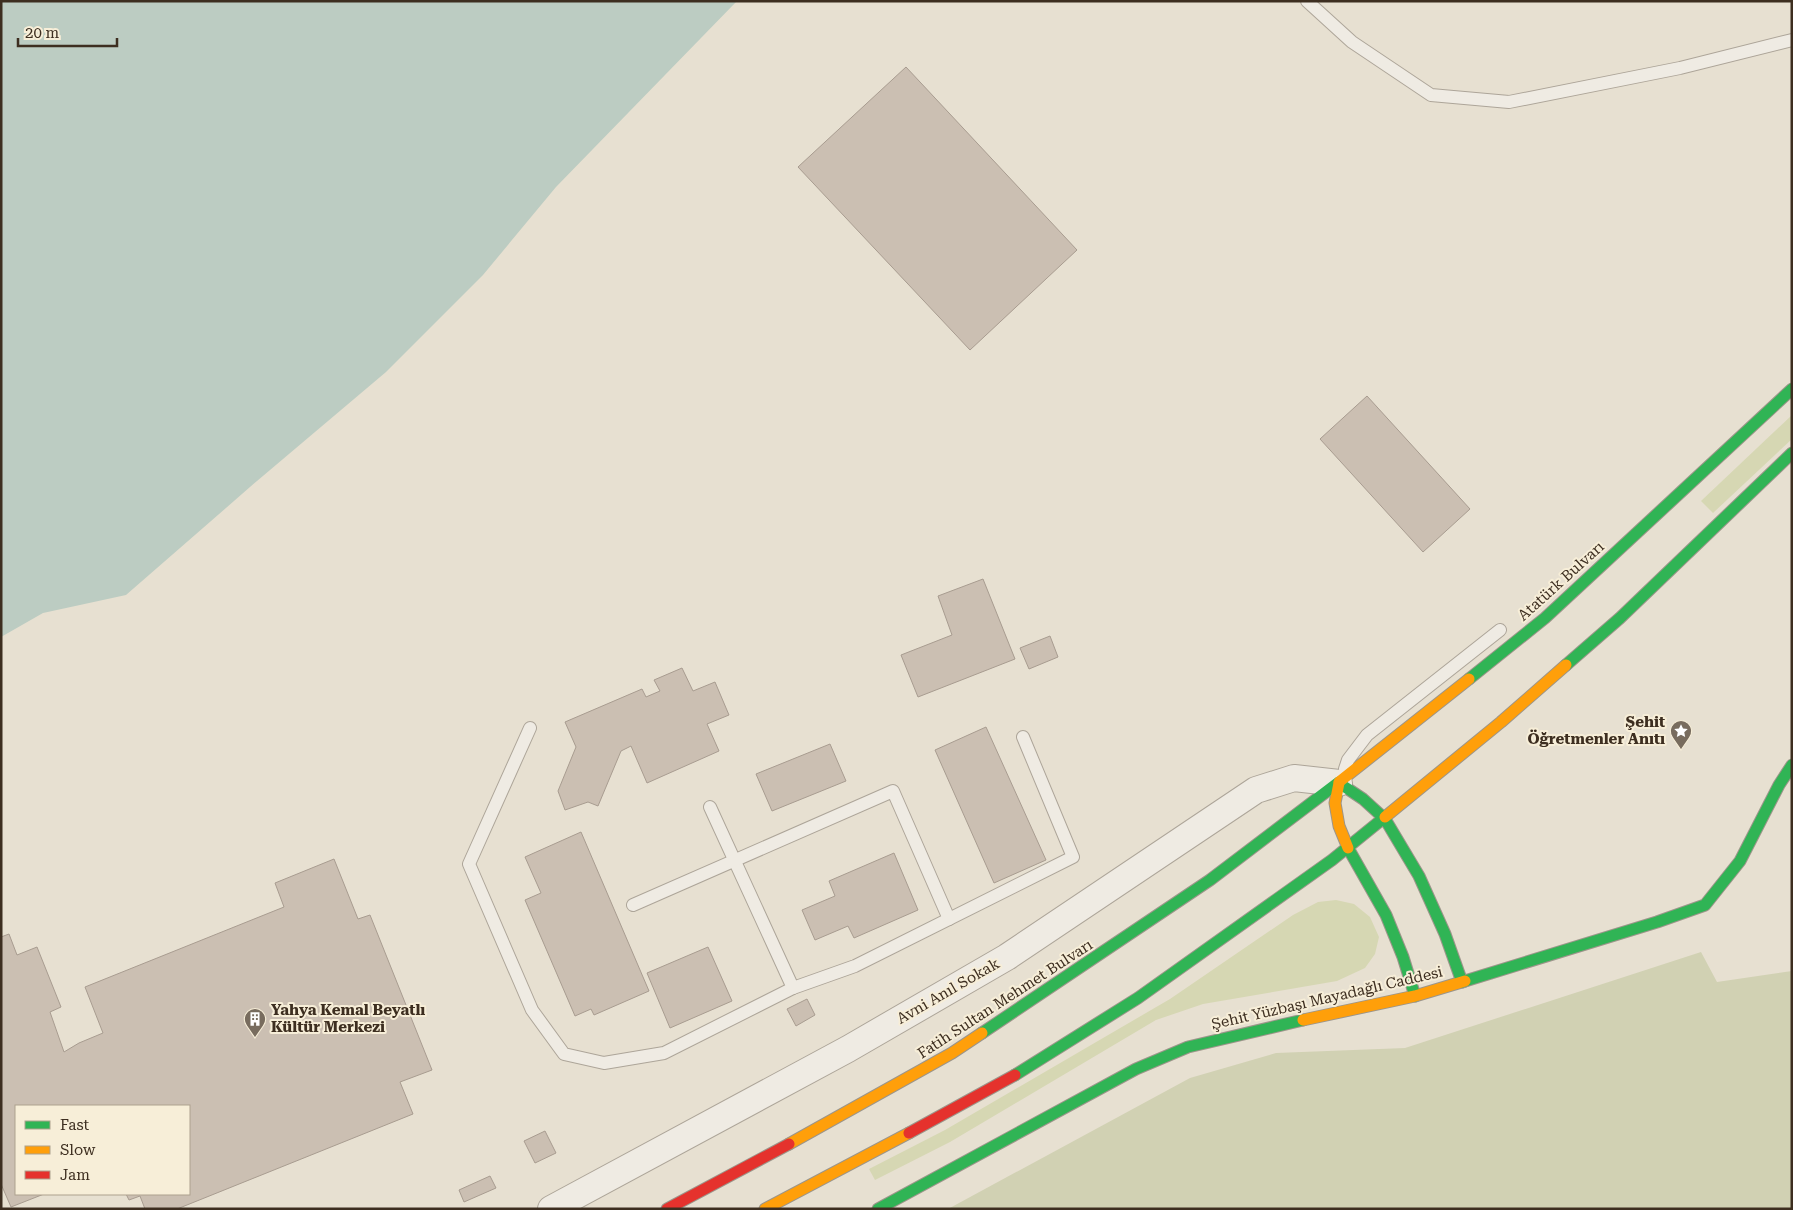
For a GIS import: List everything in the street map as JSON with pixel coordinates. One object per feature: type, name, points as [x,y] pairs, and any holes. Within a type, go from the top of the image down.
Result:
[{"type":"main road","name":"Atatürk Bulvarı","points":[[1339,783],[1545,618],[1792,389]]},
{"type":"main road","points":[[765,1209],[891,1143],[1029,1066],[1138,998],[1348,848],[1501,722],[1620,618],[1792,453]]},
{"type":"main road","name":"Şehit Yüzbaşı Mayadağlı Caddesi","points":[[878,1209],[1136,1070],[1188,1047],[1234,1035],[1415,996],[1657,922],[1705,905],[1740,861],[1779,785],[1792,765]]},
{"type":"main road","points":[[1415,996],[1403,957],[1386,915],[1348,848],[1339,826],[1335,803],[1339,783],[1353,790],[1385,819],[1419,876],[1445,934],[1462,982]]},
{"type":"main road","name":"Fatih Sultan Mehmet Bulvarı","points":[[668,1209],[826,1124],[952,1053],[1210,880],[1339,783]]},
{"type":"street","name":"Avni Anıl Sokak","points":[[550,1209],[848,1049],[1007,957],[1256,790],[1294,778],[1339,783]]},
{"type":"lane","points":[[1307,1],[1352,42],[1431,95],[1509,102],[1680,68],[1792,40]]},
{"type":"lane","points":[[1339,783],[1348,760],[1366,735],[1500,630]]},
{"type":"lane","points":[[530,728],[469,864],[532,1010],[564,1054],[604,1063],[664,1053],[793,988],[855,966],[1073,857],[1023,737]]},
{"type":"lane","points":[[633,905],[893,791],[949,919]]},
{"type":"lane","points":[[710,807],[793,988]]},
{"type":"green space","points":[[1792,415],[1792,439],[1713,513],[1701,501]]},
{"type":"green space","points":[[1336,900],[1354,904],[1370,917],[1379,937],[1375,954],[1365,968],[1337,981],[1203,1004],[1156,1020],[950,1142],[875,1180],[869,1169],[945,1130],[1170,999],[1293,915],[1318,902]]},
{"type":"green space","points":[[1701,952],[1717,982],[1792,971],[1792,1209],[948,1209],[1190,1078],[1276,1053],[1405,1048]]},
{"type":"shaded area","points":[[1,1],[737,1],[556,187],[483,275],[386,372],[126,595],[43,613],[1,637]]},
{"type":"building","points":[[906,67],[1077,250],[970,350],[798,167]]},
{"type":"building","points":[[1367,396],[1470,509],[1423,552],[1320,439]]},
{"type":"building","points":[[983,579],[1015,659],[918,697],[901,655],[952,635],[938,596]]},
{"type":"building","points":[[1050,636],[1058,657],[1029,669],[1020,648]]},
{"type":"building","points":[[682,668],[693,691],[715,682],[729,715],[707,724],[719,751],[647,783],[631,746],[621,751],[598,806],[588,802],[565,810],[558,791],[576,747],[565,722],[642,689],[646,697],[660,691],[654,680]]},
{"type":"building","points":[[986,727],[1046,860],[994,883],[935,750]]},
{"type":"building","points":[[830,744],[846,781],[772,811],[756,774]]},
{"type":"building","points":[[581,832],[649,991],[594,1015],[591,1009],[575,1016],[525,900],[541,893],[525,857]]},
{"type":"building","points":[[894,853],[918,910],[854,938],[848,926],[815,940],[802,910],[835,896],[829,881]]},
{"type":"building","name":"Yahya Kemal Beyatlı Kültür Merkezi","points":[[334,859],[358,919],[370,915],[432,1070],[400,1082],[413,1114],[177,1209],[145,1209],[140,1196],[129,1200],[126,1195],[190,1195],[190,1105],[15,1105],[15,1195],[41,1195],[11,1207],[1,1184],[1,937],[9,934],[17,955],[37,947],[61,1007],[50,1012],[64,1052],[79,1043],[103,1033],[85,987],[284,907],[275,883]]},
{"type":"building","points":[[708,947],[732,1001],[670,1028],[647,973]]},
{"type":"building","points":[[807,999],[815,1015],[796,1026],[787,1009]]},
{"type":"building","points":[[545,1131],[556,1153],[535,1163],[524,1141]]},
{"type":"building","points":[[490,1176],[496,1188],[464,1202],[459,1190]]},
{"type":"traffic: fast","points":[[1469,679],[1545,618],[1792,389]]},
{"type":"traffic: fast","points":[[1566,665],[1620,618],[1792,453]]},
{"type":"traffic: fast","points":[[1465,981],[1657,922],[1705,905],[1740,861],[1779,785],[1792,765]]},
{"type":"traffic: fast","points":[[982,1033],[1210,880],[1339,782]]},
{"type":"traffic: fast","points":[[1339,783],[1363,799],[1385,819]]},
{"type":"traffic: fast","points":[[1015,1075],[1138,998],[1332,860],[1385,817]]},
{"type":"traffic: fast","points":[[1385,819],[1419,876],[1445,934],[1462,982]]},
{"type":"traffic: fast","points":[[1348,848],[1386,915],[1403,957],[1415,996]]},
{"type":"traffic: fast","points":[[878,1209],[1136,1069],[1188,1047],[1303,1020]]},
{"type":"traffic: slow","points":[[1385,817],[1501,722],[1566,665]]},
{"type":"traffic: slow","points":[[1339,782],[1469,679]]},
{"type":"traffic: slow","points":[[1339,783],[1335,803],[1339,826],[1348,848]]},
{"type":"traffic: slow","points":[[1303,1020],[1415,996],[1465,981]]},
{"type":"traffic: slow","points":[[789,1144],[952,1053],[982,1033]]},
{"type":"traffic: slow","points":[[765,1209],[909,1133]]},
{"type":"traffic: jam","points":[[909,1133],[1015,1075]]},
{"type":"traffic: jam","points":[[667,1209],[789,1144]]},
{"type":"place","name":"Şehit Öğretmenler Anıtı","points":[[1681,750]]},
{"type":"place","name":"Yahya Kemal Beyatlı Kültür Merkezi","points":[[255,1038]]}]
